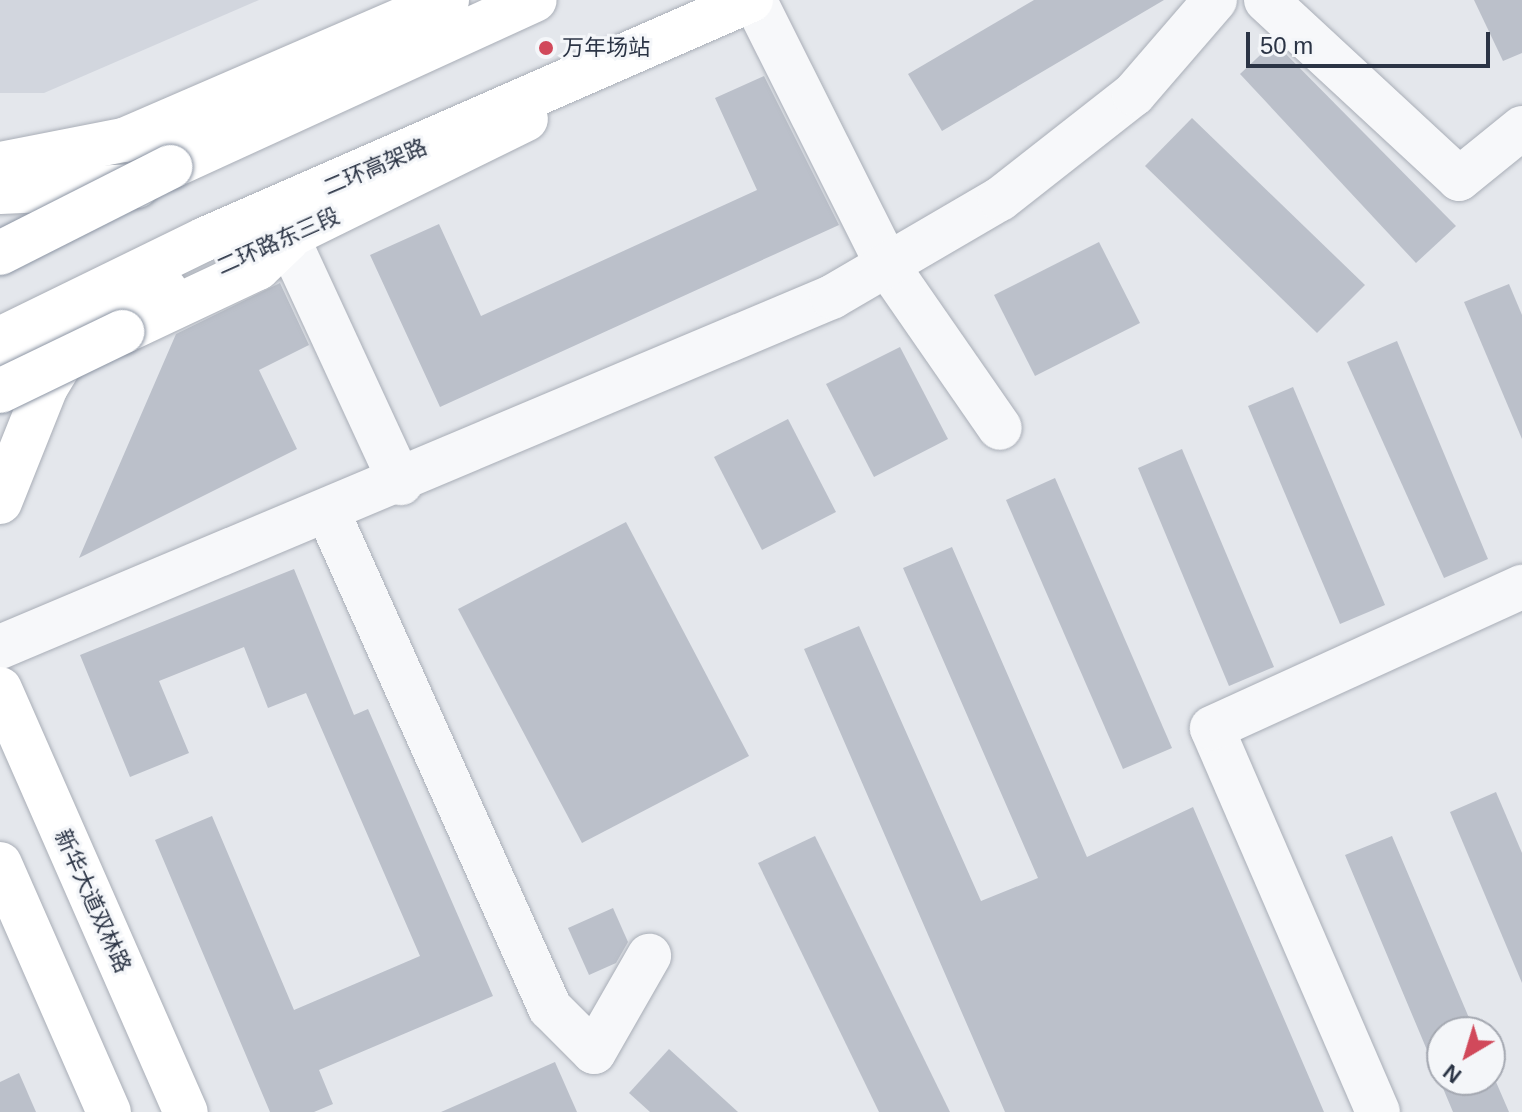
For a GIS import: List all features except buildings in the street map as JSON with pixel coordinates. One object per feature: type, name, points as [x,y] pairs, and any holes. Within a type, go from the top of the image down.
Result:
[{"type":"main road","points":[[0,164],[124,140],[447,0]]},
{"type":"main road","points":[[0,253],[95,200],[535,0]]},
{"type":"main road","points":[[0,264],[175,185],[563,0]]},
{"type":"main road","name":"二环路东三段","points":[[103,328],[258,268],[288,239],[757,1]]},
{"type":"main road","name":"二环高架路","points":[[0,339],[205,239],[757,1]]},
{"type":"main road","points":[[0,192],[175,185]]},
{"type":"main road","points":[[0,361],[103,328]]},
{"type":"main road","points":[[0,391],[103,328]]},
{"type":"main road","points":[[0,502],[46,387],[103,328]]},
{"type":"main road","name":"新华大道双林路","points":[[0,689],[186,1112]]},
{"type":"main road","points":[[0,864],[109,1112]]},
{"type":"street","points":[[0,647],[327,510],[401,483],[832,297],[1000,199],[1134,94],[1215,0]]},
{"type":"street","points":[[1266,0],[1459,179],[1522,128]]},
{"type":"street","points":[[757,1],[887,265],[1000,428]]},
{"type":"street","points":[[288,239],[401,483]]},
{"type":"street","points":[[327,510],[550,1008],[594,1052],[649,956]]},
{"type":"street","points":[[1378,1112],[1212,728],[1522,587]]},
{"type":"shaded area","points":[[0,0],[259,0],[44,93],[0,93]]},
{"type":"place","name":"万年场站","points":[[546,48]]}]
